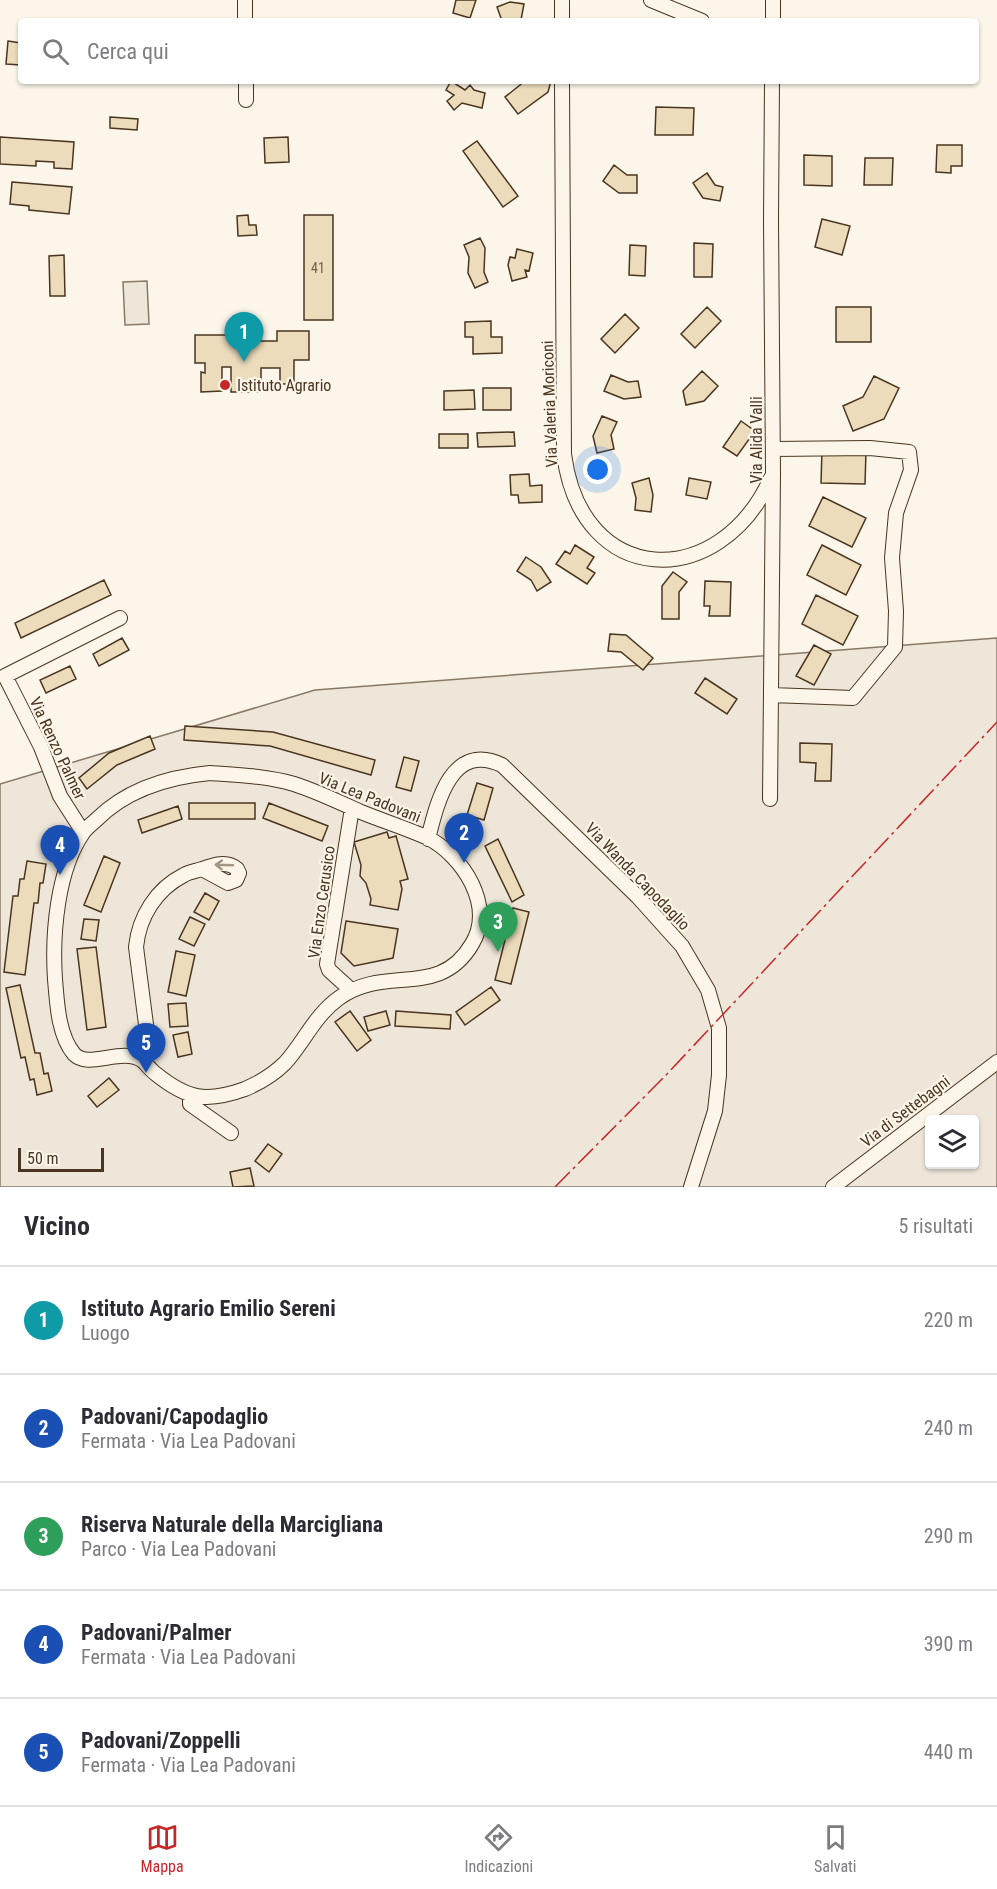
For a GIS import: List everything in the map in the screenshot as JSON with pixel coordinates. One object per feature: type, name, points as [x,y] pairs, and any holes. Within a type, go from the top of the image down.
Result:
[{"type":"street","points":[[244,0],[245,18]]},
{"type":"street","points":[[562,0],[562,18]]},
{"type":"street","points":[[651,0],[695,18]]},
{"type":"street","points":[[773,0],[773,18]]},
{"type":"street","points":[[246,84],[246,100]]},
{"type":"street","name":"Via Valeria Moriconi","points":[[562,84],[564,454],[569,481],[582,511],[603,537],[616,548],[630,555],[657,560],[686,556],[723,540],[746,519],[756,507],[773,473]]},
{"type":"street","name":"Via Alida Valli","points":[[770,799],[773,473],[772,84]]},
{"type":"street","points":[[771,695],[853,698],[895,647],[896,612],[892,558],[896,513],[911,470],[909,452],[870,448],[773,449]]},
{"type":"street","name":"Via Renzo Palmer","points":[[83,832],[60,796],[40,747],[5,676],[120,618]]},
{"type":"street","name":"Via Wanda Capodaglio","points":[[428,838],[442,790],[453,774],[471,762],[488,760],[495,762],[502,765],[638,897],[682,946],[708,990],[719,1028],[719,1074],[715,1111],[691,1187]]},
{"type":"street","name":"Via Lea Padovani","points":[[210,773],[248,775],[293,784],[352,808],[428,838],[458,863],[476,891],[480,912],[474,941],[462,958],[431,978],[379,982],[351,990],[322,1013],[287,1061],[267,1077],[245,1089],[222,1095],[201,1098],[183,1093],[140,1059],[127,1056],[84,1060],[76,1056],[64,1034],[56,990],[54,956],[56,920],[61,886],[70,860],[83,832],[107,809],[139,789],[170,778],[210,773]]},
{"type":"street","name":"Via Enzo Cerusico","points":[[351,990],[329,970],[327,964],[352,808]]},
{"type":"street","points":[[145,1063],[148,1040],[136,946],[138,932],[147,910],[166,886],[186,873],[202,869]]},
{"type":"street","name":"Via di Settebagni","points":[[833,1187],[997,1062]]},
{"type":"street","points":[[190,1095],[190,1104],[231,1133]]},
{"type":"shaded area","points":[[147,281],[149,324],[125,325],[123,282]]},
{"type":"shaded area","points":[[997,638],[997,1187],[0,1187],[0,784],[315,690]]},
{"type":"building","points":[[456,0],[476,0],[470,18],[453,13]]},
{"type":"building","points":[[510,2],[524,4],[521,18],[501,18],[497,7]]},
{"type":"building","points":[[8,41],[18,43],[18,65],[6,64]]},
{"type":"building","points":[[449,84],[456,84],[465,90],[470,85],[474,90],[485,93],[482,108],[462,103],[454,110],[447,101],[454,95],[446,90]]},
{"type":"building","points":[[521,84],[550,84],[548,92],[518,114],[505,97]]},
{"type":"building","points":[[656,107],[694,108],[693,135],[655,135]]},
{"type":"building","points":[[110,117],[138,119],[137,130],[110,128]]},
{"type":"building","points":[[0,137],[74,142],[72,169],[54,168],[54,162],[36,161],[36,166],[0,164]]},
{"type":"building","points":[[288,137],[289,162],[265,163],[264,138]]},
{"type":"building","points":[[477,141],[518,196],[503,207],[463,151]]},
{"type":"building","points":[[937,145],[962,145],[962,166],[951,166],[951,173],[936,172]]},
{"type":"building","points":[[804,155],[832,156],[832,186],[804,185]]},
{"type":"building","points":[[865,158],[893,158],[892,185],[864,185]]},
{"type":"building","points":[[614,165],[627,175],[637,175],[637,193],[619,193],[603,181]]},
{"type":"building","points":[[707,173],[715,185],[723,187],[720,201],[703,198],[693,183]]},
{"type":"building","points":[[12,182],[72,187],[69,214],[29,210],[29,206],[10,204]]},
{"type":"building","points":[[248,215],[249,225],[256,225],[257,235],[238,236],[237,216]]},
{"type":"building","points":[[304,215],[333,215],[333,320],[304,320]]},
{"type":"building","points":[[822,219],[850,226],[842,255],[815,247]]},
{"type":"building","points":[[480,238],[485,248],[484,272],[488,282],[475,288],[468,273],[469,257],[464,245]]},
{"type":"building","points":[[694,243],[713,244],[712,277],[694,277]]},
{"type":"building","points":[[630,245],[646,246],[645,276],[629,275]]},
{"type":"building","points":[[517,249],[533,253],[529,271],[525,270],[527,277],[512,281],[508,265],[510,257],[515,258]]},
{"type":"building","points":[[64,255],[65,296],[50,296],[49,256]]},
{"type":"building","points":[[707,307],[721,321],[695,348],[681,334]]},
{"type":"building","points":[[836,307],[871,307],[871,342],[836,342]]},
{"type":"building","points":[[625,314],[639,328],[615,353],[601,339]]},
{"type":"building","points":[[491,321],[491,337],[502,337],[502,353],[473,354],[473,337],[465,337],[465,322]]},
{"type":"building","points":[[277,331],[309,331],[309,360],[294,360],[294,384],[280,384],[280,368],[261,368],[261,392],[231,392],[231,367],[222,367],[222,391],[201,392],[201,372],[205,373],[205,363],[195,363],[195,335],[232,335],[232,341],[277,341]]},
{"type":"building","points":[[702,371],[718,386],[704,401],[686,405],[683,391]]},
{"type":"building","points":[[611,375],[628,382],[638,381],[641,397],[624,399],[604,391]]},
{"type":"building","points":[[874,376],[899,388],[884,419],[853,431],[843,406],[863,397]]},
{"type":"building","points":[[483,388],[511,388],[511,410],[483,410]]},
{"type":"building","points":[[474,390],[475,409],[444,410],[444,391]]},
{"type":"building","points":[[602,416],[617,422],[611,435],[614,449],[597,453],[593,436]]},
{"type":"building","points":[[741,421],[755,431],[737,456],[723,447]]},
{"type":"building","points":[[514,432],[515,446],[478,447],[477,433]]},
{"type":"building","points":[[439,434],[468,434],[468,448],[439,448]]},
{"type":"building","points":[[822,450],[866,451],[865,484],[821,483]]},
{"type":"building","points":[[529,474],[530,486],[542,485],[542,502],[519,503],[518,495],[511,495],[510,475]]},
{"type":"building","points":[[649,478],[653,495],[651,512],[635,510],[636,498],[632,483]]},
{"type":"building","points":[[689,478],[711,482],[707,499],[686,495]]},
{"type":"building","points":[[823,497],[866,518],[852,547],[809,526]]},
{"type":"building","points":[[575,545],[594,557],[587,568],[595,573],[587,584],[556,564],[565,551],[570,554]]},
{"type":"building","points":[[822,545],[861,565],[846,595],[807,575]]},
{"type":"building","points":[[526,557],[541,567],[551,582],[537,591],[531,580],[517,571]]},
{"type":"building","points":[[673,572],[687,582],[679,592],[679,619],[662,619],[662,586]]},
{"type":"building","points":[[104,580],[111,595],[21,638],[15,623]]},
{"type":"building","points":[[705,581],[731,582],[730,616],[709,616],[710,606],[704,606]]},
{"type":"building","points":[[816,595],[858,616],[843,645],[802,624]]},
{"type":"building","points":[[610,634],[626,635],[653,658],[643,670],[621,652],[608,651]]},
{"type":"building","points":[[122,638],[129,650],[99,666],[93,654]]},
{"type":"building","points":[[814,645],[831,654],[814,685],[796,676]]},
{"type":"building","points":[[70,666],[76,679],[46,693],[40,680]]},
{"type":"building","points":[[705,678],[737,699],[727,714],[695,693]]},
{"type":"building","points":[[185,726],[273,732],[375,760],[371,775],[270,746],[184,740]]},
{"type":"building","points":[[150,736],[155,749],[117,765],[87,789],[79,778],[109,753]]},
{"type":"building","points":[[800,743],[832,744],[831,781],[815,781],[816,763],[800,762]]},
{"type":"building","points":[[404,757],[419,761],[411,791],[396,787]]},
{"type":"building","points":[[477,783],[493,788],[484,820],[467,815]]},
{"type":"building","points":[[189,803],[255,803],[255,819],[189,819]]},
{"type":"building","points":[[269,803],[328,826],[322,841],[263,818]]},
{"type":"building","points":[[178,806],[182,819],[142,833],[138,820]]},
{"type":"building","points":[[387,832],[389,838],[396,836],[408,879],[400,881],[402,889],[398,910],[370,905],[371,899],[366,883],[360,876],[361,865],[354,842]]},
{"type":"building","points":[[498,839],[524,895],[512,902],[485,846]]},
{"type":"building","points":[[104,856],[120,863],[101,912],[84,905]]},
{"type":"building","points":[[27,861],[46,864],[43,883],[40,883],[38,903],[34,903],[25,975],[4,972],[13,896],[18,896],[20,879],[24,879]]},
{"type":"building","points":[[205,893],[219,901],[209,920],[194,912]]},
{"type":"building","points":[[513,908],[529,912],[511,984],[495,980]]},
{"type":"building","points":[[190,917],[205,924],[194,946],[179,939]]},
{"type":"building","points":[[84,919],[99,920],[96,941],[81,939]]},
{"type":"building","points":[[346,921],[398,929],[393,958],[354,966],[341,953]]},
{"type":"building","points":[[96,947],[106,1027],[87,1030],[77,949]]},
{"type":"building","points":[[176,951],[195,955],[186,996],[168,992]]},
{"type":"building","points":[[20,985],[35,1053],[40,1053],[44,1074],[48,1073],[52,1091],[37,1095],[34,1079],[30,1080],[25,1057],[21,1058],[6,988]]},
{"type":"building","points":[[491,987],[500,1000],[465,1025],[456,1012]]},
{"type":"building","points":[[186,1003],[188,1026],[170,1027],[168,1004]]},
{"type":"building","points":[[350,1011],[371,1040],[357,1051],[335,1022]]},
{"type":"building","points":[[386,1011],[390,1025],[368,1031],[364,1017]]},
{"type":"building","points":[[396,1011],[451,1015],[450,1029],[395,1026]]},
{"type":"building","points":[[188,1032],[192,1054],[178,1057],[173,1035]]},
{"type":"building","points":[[109,1078],[119,1090],[97,1107],[88,1096]]},
{"type":"building","points":[[268,1144],[282,1154],[269,1172],[255,1161]]},
{"type":"building","points":[[250,1168],[254,1186],[233,1187],[230,1172]]},
{"type":"power","points":[[555,1187],[667,1074],[997,722]]},
{"type":"place","name":"Istituto Agrario Emilio Sereni","points":[[244,362]]},
{"type":"place","name":"Istituto Agrario","points":[[225,385]]},
{"type":"place","name":"Padovani/Capodaglio","points":[[464,863]]},
{"type":"place","name":"Padovani/Palmer","points":[[60,875]]},
{"type":"place","name":"Riserva Naturale della Marcigliana","points":[[498,952]]},
{"type":"place","name":"Padovani/Zoppelli","points":[[146,1073]]}]
